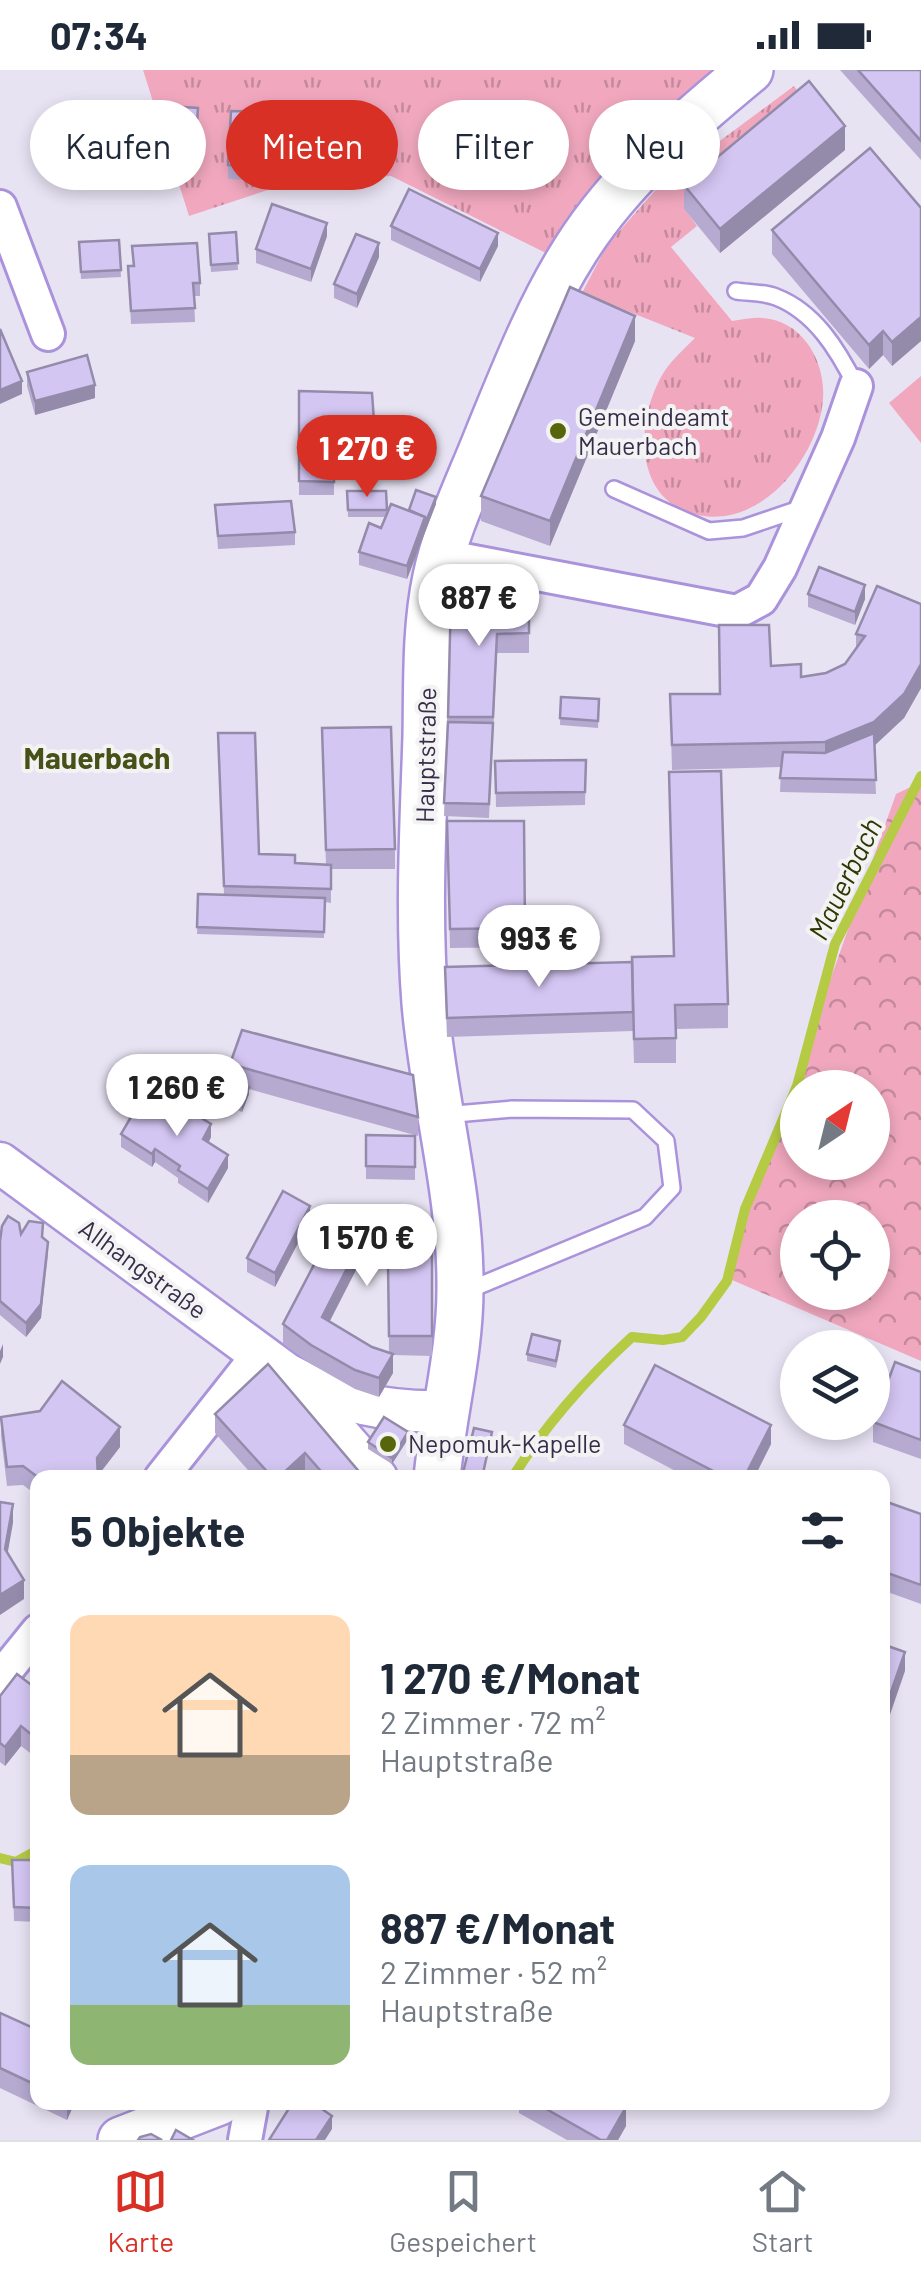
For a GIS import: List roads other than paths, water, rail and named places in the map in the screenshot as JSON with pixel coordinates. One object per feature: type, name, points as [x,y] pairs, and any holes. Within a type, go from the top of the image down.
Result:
[{"type":"main road","name":"Hauptstraße","points":[[438,1470],[453,1378],[460,1294],[456,1199],[426,1020],[423,956],[432,595],[468,484],[533,330],[576,248],[636,173],[695,115],[750,70]]},
{"type":"main road","points":[[121,2140],[198,2110]]},
{"type":"street","points":[[0,207],[48,334]]},
{"type":"street","points":[[442,556],[737,612],[761,599],[780,568],[856,386]]},
{"type":"street","name":"Allhangstraße","points":[[0,1163],[273,1364],[328,1395],[386,1410],[446,1411]]},
{"type":"street","points":[[170,1470],[273,1364]]},
{"type":"street","name":"Allhangstraße","points":[[273,1364],[370,1470]]},
{"type":"street","points":[[0,1678],[30,1642]]},
{"type":"street","points":[[245,2140],[251,2110]]},
{"type":"lane","points":[[736,291],[774,296],[807,315],[838,351],[856,386]]},
{"type":"lane","points":[[614,489],[709,531],[743,528],[808,507]]},
{"type":"lane","points":[[440,1115],[512,1109],[633,1110],[666,1141],[672,1188],[645,1218],[460,1294]]},
{"type":"waterway","name":"Mauerbach","points":[[518,1470],[568,1403],[632,1337],[682,1337],[727,1281],[745,1209],[797,1086],[835,944],[921,776]]},
{"type":"waterway","name":"Mauerbach","points":[[0,1858],[16,1862],[30,1854]]},
{"type":"place","name":"Gemeindeamt Mauerbach","points":[[558,431]]},
{"type":"place","name":"Nepomuk-Kapelle","points":[[388,1444]]},
{"type":"district","name":"Mauerbach","points":[[97,759]]}]
